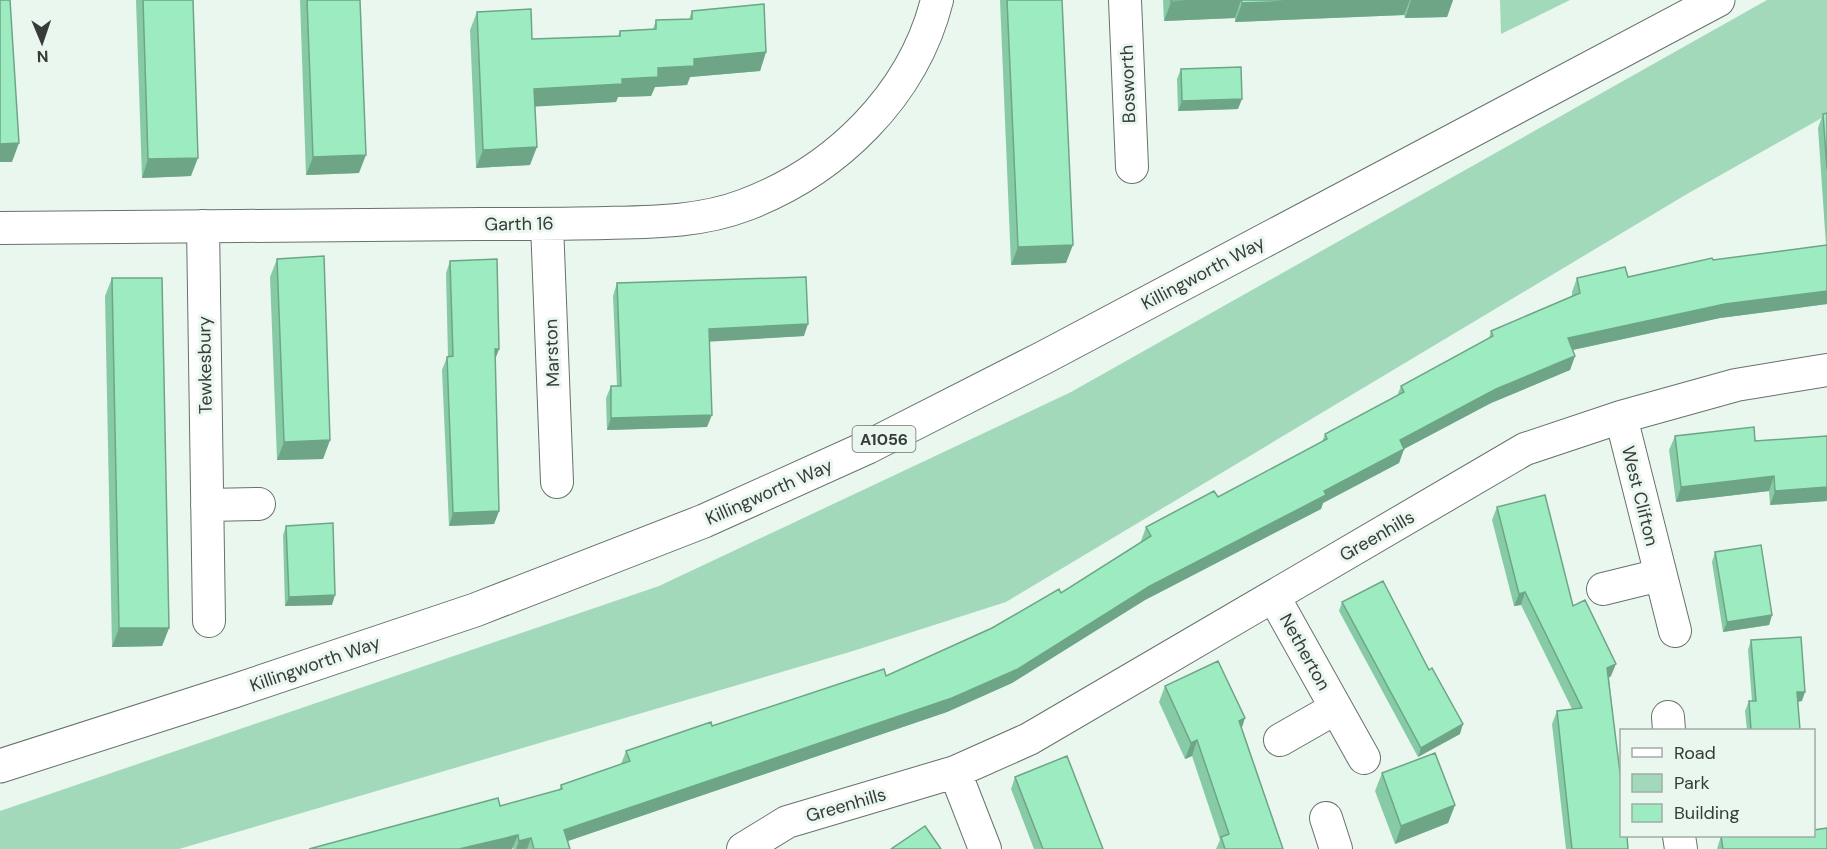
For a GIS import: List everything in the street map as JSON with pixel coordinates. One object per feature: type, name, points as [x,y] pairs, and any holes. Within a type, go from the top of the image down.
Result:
[{"type":"main road","name":"Killingworth Way","points":[[0,766],[475,610],[715,516],[868,447],[1043,358],[1718,0]]},
{"type":"street","name":"Garth 16","points":[[0,228],[547,224],[678,220],[744,205],[795,183],[830,160],[867,126],[896,90],[924,39],[937,0]]},
{"type":"street","name":"Bosworth","points":[[1125,0],[1132,167]]},
{"type":"street","name":"Marston","points":[[547,224],[557,482]]},
{"type":"street","name":"Tewkesbury","points":[[203,226],[209,621]]},
{"type":"street","name":"Greenhills","points":[[743,849],[787,822],[955,772],[1029,739],[1525,449],[1621,417],[1736,385],[1827,370]]},
{"type":"street","name":"West Clifton","points":[[1621,417],[1675,631]]},
{"type":"street","points":[[207,505],[259,504]]},
{"type":"street","points":[[1603,589],[1660,575]]},
{"type":"street","name":"Netherton","points":[[1274,597],[1364,758]]},
{"type":"street","name":"Netherton","points":[[1280,740],[1335,708]]},
{"type":"street","points":[[955,772],[985,849]]},
{"type":"street","points":[[1326,818],[1336,849]]},
{"type":"green space","points":[[1500,0],[1570,0],[1501,34]]},
{"type":"green space","points":[[1767,0],[1827,0],[1827,115],[1687,194],[1006,602],[853,651],[179,849],[0,849],[0,811],[659,586],[1071,392]]},
{"type":"building","points":[[0,0],[10,0],[19,143],[0,144]]},
{"type":"building","points":[[143,0],[193,0],[198,158],[148,159]]},
{"type":"building","points":[[307,0],[360,0],[366,155],[313,157]]},
{"type":"building","points":[[1007,0],[1062,0],[1073,245],[1018,247]]},
{"type":"building","points":[[1171,0],[1241,0],[1171,2]]},
{"type":"building","points":[[1241,0],[1329,0],[1242,3]]},
{"type":"building","points":[[764,4],[766,52],[694,59],[694,66],[658,68],[658,77],[622,79],[622,84],[534,89],[537,147],[483,150],[477,12],[531,9],[532,39],[620,36],[620,31],[656,29],[656,20],[692,19],[692,11]]},
{"type":"building","points":[[1241,67],[1242,99],[1182,101],[1181,69]]},
{"type":"building","points":[[1827,113],[1827,169],[1823,114]]},
{"type":"building","points":[[1827,245],[1827,291],[1725,304],[1568,338],[1575,356],[1496,389],[1400,440],[1404,449],[1324,491],[1326,495],[1150,586],[1018,669],[952,698],[564,830],[570,849],[534,849],[531,838],[519,841],[518,835],[459,849],[309,849],[498,798],[500,806],[562,789],[561,785],[630,761],[626,751],[711,722],[712,726],[884,669],[886,676],[992,628],[1059,589],[1061,593],[1151,536],[1146,527],[1214,491],[1218,497],[1327,439],[1325,434],[1404,392],[1401,386],[1493,336],[1491,331],[1580,293],[1577,278],[1625,267],[1628,277],[1712,258],[1713,260]]},
{"type":"building","points":[[324,256],[330,440],[284,442],[277,259]]},
{"type":"building","points":[[497,259],[499,349],[495,349],[499,511],[453,513],[447,357],[453,356],[450,261]]},
{"type":"building","points":[[806,277],[808,324],[709,329],[712,415],[611,418],[611,386],[621,386],[617,283]]},
{"type":"building","points":[[112,278],[162,278],[169,628],[119,628]]},
{"type":"building","points":[[1754,427],[1755,441],[1827,436],[1827,487],[1775,491],[1774,476],[1681,487],[1675,436]]},
{"type":"building","points":[[1545,495],[1573,606],[1585,600],[1616,664],[1607,668],[1620,773],[1620,837],[1627,837],[1628,849],[1572,849],[1557,711],[1582,708],[1525,592],[1519,594],[1497,507]]},
{"type":"building","points":[[333,523],[335,595],[289,597],[286,526]]},
{"type":"building","points":[[1761,545],[1772,615],[1727,622],[1715,552]]},
{"type":"building","points":[[1383,581],[1429,670],[1432,668],[1463,724],[1421,748],[1342,602]]},
{"type":"building","points":[[1801,637],[1805,692],[1797,692],[1800,729],[1751,729],[1749,701],[1756,701],[1751,640]]},
{"type":"building","points":[[1218,661],[1245,718],[1239,721],[1283,849],[1225,849],[1221,837],[1229,834],[1197,740],[1191,743],[1165,686]]},
{"type":"building","points":[[1435,753],[1455,805],[1401,826],[1382,773]]},
{"type":"building","points":[[1067,756],[1103,849],[1043,849],[1015,777]]},
{"type":"building","points":[[925,826],[941,849],[891,849]]},
{"type":"building","points":[[1827,828],[1827,849],[1723,849],[1721,837],[1815,837],[1815,830]]}]
